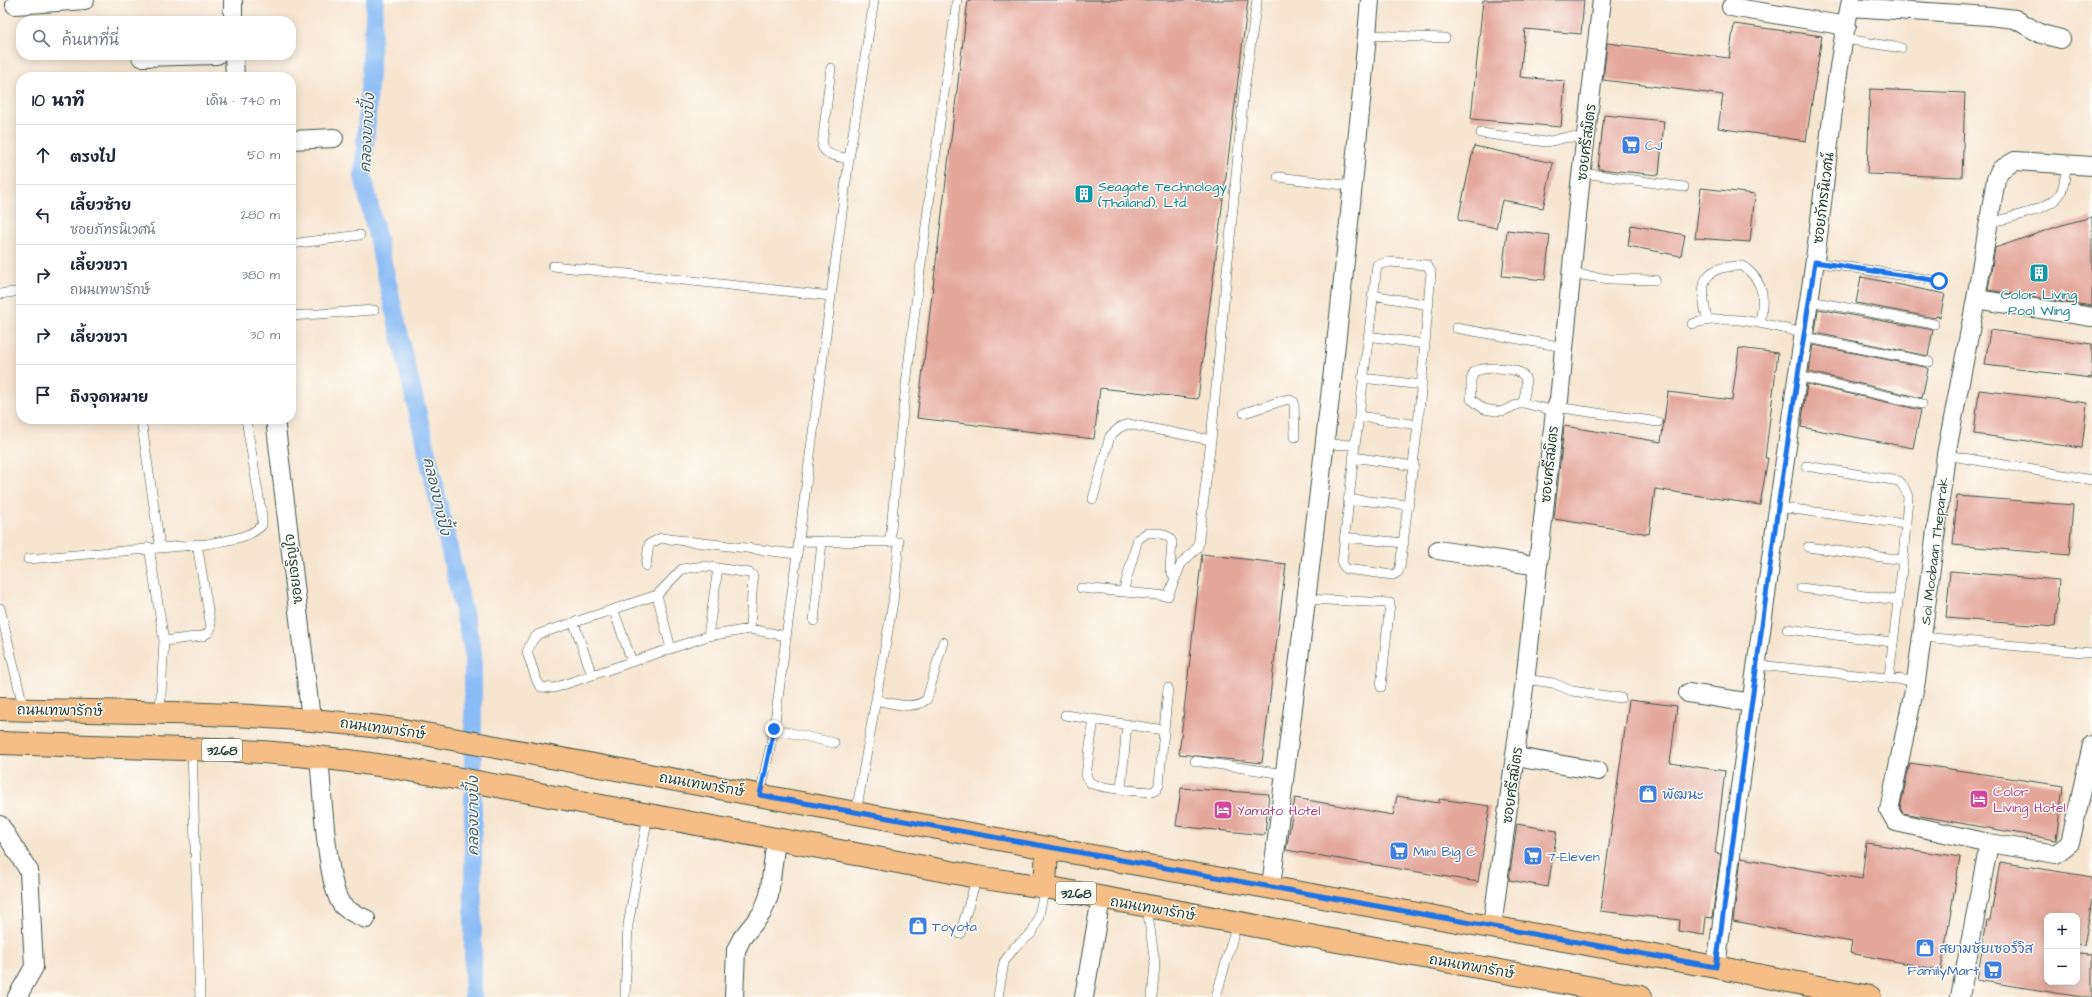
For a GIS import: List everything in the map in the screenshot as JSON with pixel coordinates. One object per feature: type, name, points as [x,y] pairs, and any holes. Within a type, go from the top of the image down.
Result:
[{"type":"main road","name":"ถนนเทพารักษ์","points":[[0,709],[160,712],[312,719],[366,725],[446,737],[1047,848],[1716,967],[1870,997]]},
{"type":"main road","name":"ถนนเทพารักษ์","points":[[0,743],[283,753],[443,776],[977,877],[1045,887],[1147,906],[1590,992],[1641,997]]},
{"type":"main road","points":[[1045,887],[1047,848]]},
{"type":"street","points":[[15,5],[85,0]]},
{"type":"street","points":[[233,0],[233,16]]},
{"type":"street","points":[[1271,887],[1324,444],[1352,186],[1370,0]]},
{"type":"street","name":"ซอยศรีสมิตร","points":[[1492,927],[1516,757],[1555,409],[1559,400],[1602,0]]},
{"type":"street","points":[[1850,4],[2014,19],[2041,34],[2061,39]]},
{"type":"street","name":"ซอยภัทรนิเวศน์","points":[[1716,967],[1778,507],[1803,335],[1810,300],[1837,87],[1850,4]]},
{"type":"street","points":[[1730,7],[1846,32]]},
{"type":"street","points":[[234,60],[235,72]]},
{"type":"street","points":[[296,140],[334,138]]},
{"type":"street","name":"Soi Moobaan Theparak","points":[[2067,164],[2015,161],[2007,164],[2000,170],[1996,179],[1976,299],[1946,456],[1916,681],[1889,810],[1896,822],[1989,842],[2056,854],[2070,843],[2092,745]]},
{"type":"street","points":[[2067,164],[2092,166]]},
{"type":"street","points":[[1976,299],[2092,317]]},
{"type":"street","name":"ซอยเจริญใจ","points":[[276,424],[312,719]]},
{"type":"street","points":[[1438,550],[1538,566]]},
{"type":"street","points":[[1688,693],[1752,703]]},
{"type":"street","points":[[319,757],[325,834],[336,894],[342,904],[349,911],[366,919]]},
{"type":"street","points":[[1516,757],[1598,770]]},
{"type":"street","points":[[0,825],[29,871],[34,967],[17,997]]},
{"type":"street","points":[[734,997],[736,950],[742,938],[762,913],[769,896],[776,839]]},
{"type":"street","points":[[1960,997],[1989,842]]},
{"type":"street","points":[[1084,997],[1101,898]]},
{"type":"lane","points":[[760,795],[774,729],[849,159],[874,0]]},
{"type":"lane","points":[[890,541],[901,428],[926,222],[957,0]]},
{"type":"lane","points":[[1081,588],[1168,596],[1181,564],[1198,546],[1211,440],[1244,91],[1257,0]]},
{"type":"lane","points":[[1846,32],[1901,48]]},
{"type":"lane","points":[[1367,35],[1445,38]]},
{"type":"lane","points":[[831,68],[822,146],[825,152],[829,154],[849,159]]},
{"type":"lane","points":[[1481,133],[1546,142],[1568,137],[1586,139]]},
{"type":"lane","points":[[1989,223],[2031,211],[2053,201],[2060,194],[2067,164]]},
{"type":"lane","points":[[1583,172],[1684,187]]},
{"type":"lane","points":[[1278,177],[1352,186]]},
{"type":"lane","points":[[296,243],[360,235]]},
{"type":"lane","points":[[1390,262],[1427,265],[1431,272],[1428,305],[1414,466],[1400,567],[1398,572],[1393,575],[1346,569],[1342,563],[1344,537],[1374,276],[1377,265],[1380,263],[1390,262]]},
{"type":"lane","points":[[1815,262],[1939,281]]},
{"type":"lane","points":[[553,266],[831,296]]},
{"type":"lane","points":[[1707,319],[1702,295],[1704,280],[1714,270],[1727,266],[1743,266],[1760,283],[1764,300],[1760,324]]},
{"type":"lane","points":[[1573,274],[1610,279],[1655,280]]},
{"type":"lane","points":[[0,294],[16,292]]},
{"type":"lane","points":[[1372,294],[1428,305]]},
{"type":"lane","points":[[1810,300],[1934,324]]},
{"type":"lane","points":[[296,316],[374,310]]},
{"type":"lane","points":[[1692,324],[1707,319],[1747,320],[1803,335],[1929,362]]},
{"type":"lane","points":[[1456,328],[1564,346]]},
{"type":"lane","points":[[1368,336],[1425,344]]},
{"type":"lane","points":[[1523,404],[1526,381],[1520,372],[1494,367],[1474,372],[1470,380],[1471,398],[1484,409],[1503,411],[1518,404],[1523,404],[1658,422]]},
{"type":"lane","points":[[1797,376],[1922,404]]},
{"type":"lane","points":[[1362,378],[1422,385]]},
{"type":"lane","points":[[1244,413],[1288,399],[1292,400],[1294,402],[1295,437]]},
{"type":"lane","points":[[1358,416],[1418,425]]},
{"type":"lane","points":[[143,424],[160,547]]},
{"type":"lane","points":[[28,559],[149,547],[198,544],[234,538],[257,531],[262,525],[262,516],[247,424]]},
{"type":"lane","points":[[1093,499],[1110,436],[1119,428],[1128,424],[1211,440]]},
{"type":"lane","points":[[1324,444],[1355,445]]},
{"type":"lane","points":[[1946,456],[2092,480]]},
{"type":"lane","points":[[1353,457],[1414,466]]},
{"type":"lane","points":[[1806,466],[1898,481],[1904,485],[1908,498],[1898,600],[1888,677]]},
{"type":"lane","points":[[1348,498],[1409,505]]},
{"type":"lane","points":[[1778,507],[1905,524]]},
{"type":"lane","points":[[1123,592],[1138,539],[1147,533],[1160,532],[1168,537],[1172,542],[1170,569],[1175,579]]},
{"type":"lane","points":[[1344,537],[1404,542]]},
{"type":"lane","points":[[646,566],[649,544],[661,538],[796,554]]},
{"type":"lane","points":[[798,541],[899,542],[893,602],[856,813]]},
{"type":"lane","points":[[814,621],[822,541]]},
{"type":"lane","points":[[164,641],[203,636],[209,632],[211,627],[198,544]]},
{"type":"lane","points":[[149,547],[164,641],[160,712]]},
{"type":"lane","points":[[1808,547],[1902,560]]},
{"type":"lane","points":[[750,629],[755,580],[753,576],[750,573],[704,566],[682,569],[657,595],[614,611],[539,634],[533,639],[527,652],[537,681],[541,687],[554,688],[708,636],[750,629],[786,636]]},
{"type":"lane","points":[[708,636],[718,568]]},
{"type":"lane","points":[[1801,588],[1898,600]]},
{"type":"lane","points":[[657,595],[671,649]]},
{"type":"lane","points":[[1306,599],[1390,603],[1381,687]]},
{"type":"lane","points":[[0,608],[24,710]]},
{"type":"lane","points":[[614,611],[632,662]]},
{"type":"lane","points":[[574,623],[592,675]]},
{"type":"lane","points":[[1787,629],[1892,642]]},
{"type":"lane","points":[[1923,637],[2092,653]]},
{"type":"lane","points":[[876,700],[911,706],[922,703],[927,699],[943,642]]},
{"type":"lane","points":[[1757,665],[1916,681]]},
{"type":"lane","points":[[1525,679],[1553,684],[1572,691],[1621,698]]},
{"type":"lane","points":[[1094,719],[1086,775],[1088,780],[1095,785],[1152,792],[1156,790],[1159,785],[1168,688]]},
{"type":"lane","points":[[1065,715],[1164,730]]},
{"type":"lane","points":[[1121,789],[1127,724]]},
{"type":"lane","points":[[774,729],[834,743]]},
{"type":"lane","points":[[192,749],[200,997]]},
{"type":"lane","points":[[1196,761],[1285,774]]},
{"type":"lane","points":[[625,997],[628,925],[648,815]]},
{"type":"lane","points":[[960,934],[977,877]]},
{"type":"lane","points":[[998,997],[1004,962],[1014,948],[1032,933],[1038,920],[1045,887]]},
{"type":"lane","points":[[1147,906],[1155,964],[1152,997]]},
{"type":"lane","points":[[1216,997],[1237,923]]},
{"type":"building","name":"Seagate Technology (Thailand), Ltd.","points":[[968,0],[1248,0],[1198,399],[1100,388],[1094,439],[917,418]]},
{"type":"building","points":[[1483,0],[1584,0],[1581,34],[1525,29],[1520,77],[1565,81],[1561,127],[1471,119]]},
{"type":"building","points":[[1734,24],[1822,36],[1806,141],[1718,128],[1723,95],[1603,80],[1607,43],[1729,58]]},
{"type":"building","points":[[1870,89],[1965,93],[1962,177],[1867,174]]},
{"type":"building","name":"CJ","points":[[1604,115],[1664,121],[1659,175],[1598,169]]},
{"type":"building","points":[[1474,146],[1553,163],[1543,208],[1502,200],[1496,228],[1458,220]]},
{"type":"building","points":[[1701,188],[1755,194],[1750,242],[1695,238]]},
{"type":"building","name":"Color Living Pool Wing","points":[[2092,217],[2092,306],[1988,290],[1995,248],[2062,225]]},
{"type":"building","points":[[1631,225],[1685,235],[1681,256],[1628,246]]},
{"type":"building","points":[[1507,230],[1550,235],[1545,280],[1502,276]]},
{"type":"building","points":[[1861,277],[1945,294],[1940,317],[1936,316],[1935,318],[1856,303]]},
{"type":"building","points":[[1818,309],[1933,330],[1928,356],[1815,333]]},
{"type":"building","points":[[1990,330],[2092,344],[2092,378],[1985,365]]},
{"type":"building","points":[[1813,345],[1925,367],[1928,369],[1922,398],[1809,372]]},
{"type":"building","points":[[1739,348],[1778,353],[1765,458],[1768,458],[1760,505],[1655,489],[1649,534],[1554,519],[1564,426],[1661,442],[1668,392],[1732,400]]},
{"type":"building","points":[[1807,384],[1921,410],[1913,448],[1801,427]]},
{"type":"building","points":[[1979,390],[2087,403],[2082,448],[1974,434]]},
{"type":"building","points":[[1957,496],[2073,505],[2069,555],[1953,545]]},
{"type":"building","points":[[1202,554],[1286,564],[1262,763],[1179,754]]},
{"type":"building","points":[[1950,571],[2059,580],[2055,627],[1946,618]]},
{"type":"building","name":"พัฒนะ","points":[[1629,700],[1677,706],[1670,763],[1725,771],[1715,853],[1721,854],[1712,918],[1706,917],[1704,935],[1679,931],[1680,920],[1600,911]]},
{"type":"building","name":"Color Living Hotel","points":[[1910,763],[2063,786],[2056,840],[1903,813],[1900,808]]},
{"type":"building","name":"Yamato Hotel","points":[[1181,788],[1269,794],[1265,835],[1176,826]]},
{"type":"building","points":[[1397,796],[1439,803],[1439,799],[1490,806],[1478,882],[1286,850],[1295,798],[1393,815]]},
{"type":"building","name":"7-Eleven","points":[[1517,824],[1557,831],[1548,887],[1509,880]]},
{"type":"building","points":[[1866,843],[1960,857],[1941,970],[1850,953],[1852,942],[1733,921],[1741,858],[1862,879]]},
{"type":"building","points":[[2000,862],[2092,877],[2092,901],[2084,946],[2080,945],[2080,913],[2044,913],[2044,985],[2080,985],[2080,954],[2092,955],[2092,997],[2081,997],[1977,980],[1987,920],[1990,920]]},
{"type":"waterway","name":"คลองบางปิ้ง","points":[[375,0],[363,176],[473,652],[473,997]]},
{"type":"place","name":"CJ","points":[[1631,145]]},
{"type":"place","name":"Seagate Technology (Thailand), Ltd.","points":[[1084,194]]},
{"type":"place","name":"Color Living Pool Wing","points":[[2039,273]]},
{"type":"place","name":"พัฒนะ","points":[[1648,794]]},
{"type":"place","name":"Color Living Hotel","points":[[1979,799]]},
{"type":"place","name":"Yamato Hotel","points":[[1223,810]]},
{"type":"place","name":"Mini Big C","points":[[1399,851]]},
{"type":"place","name":"7-Eleven","points":[[1533,856]]},
{"type":"place","name":"Toyota","points":[[918,926]]},
{"type":"place","name":"สยามชัยเซอร์วิส","points":[[1925,948]]},
{"type":"place","name":"FamilyMart","points":[[1993,970]]},
{"type":"route","points":[[774,729],[760,795],[1047,848],[1716,967],[1778,507],[1815,262],[1939,281]]}]
